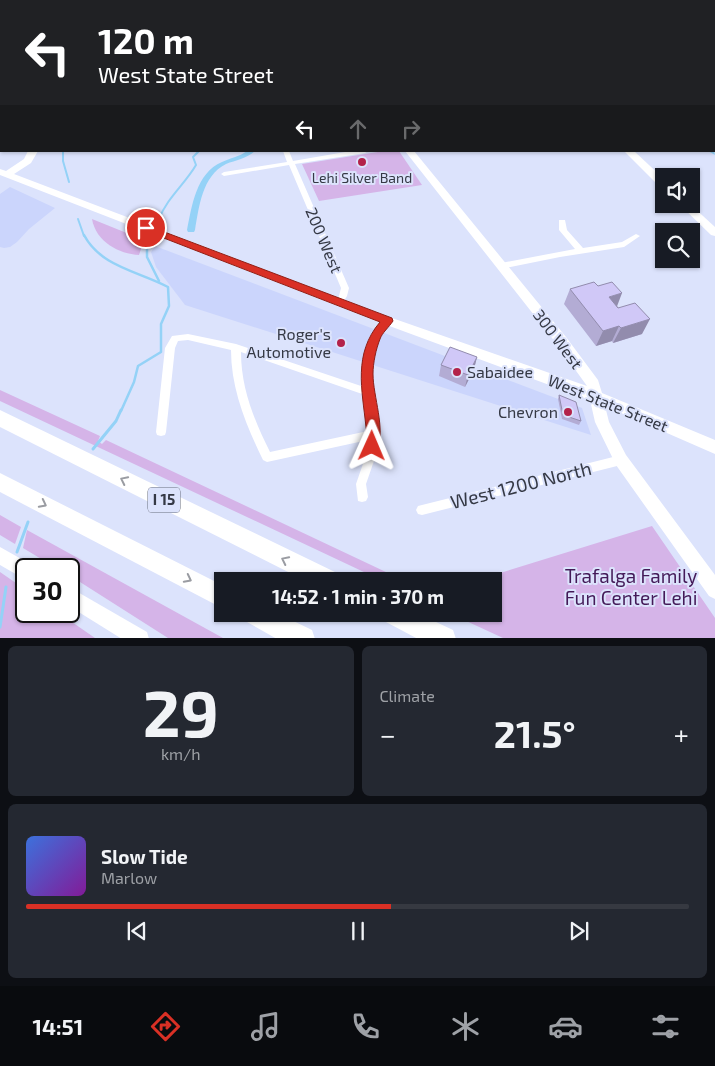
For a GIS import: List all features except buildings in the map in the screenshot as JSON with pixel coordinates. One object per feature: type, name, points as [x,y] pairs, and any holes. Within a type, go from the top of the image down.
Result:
[{"type":"highway","name":"I 15","points":[[0,418],[311,572]]},
{"type":"highway","points":[[0,482],[214,593]]},
{"type":"highway","points":[[271,622],[303,638]]},
{"type":"highway","points":[[411,622],[444,638]]},
{"type":"main road","points":[[3,173],[28,161],[32,152]]},
{"type":"main road","name":"300 West","points":[[410,152],[593,384],[594,395],[602,422],[621,460],[714,589]]},
{"type":"main road","points":[[629,152],[655,176]]},
{"type":"main road","name":"West State Street","points":[[3,173],[388,321],[594,395],[715,447]]},
{"type":"main road","points":[[694,213],[715,233]]},
{"type":"main road","points":[[0,555],[15,564]]},
{"type":"main road","points":[[80,603],[140,638]]},
{"type":"street","name":"200 West","points":[[286,152],[345,288],[339,302]]},
{"type":"street","points":[[224,174],[359,152]]},
{"type":"street","points":[[562,222],[563,230],[581,251]]},
{"type":"street","points":[[501,266],[624,244],[636,236]]},
{"type":"street","points":[[362,497],[361,484],[370,458],[374,434],[367,374],[368,363],[374,337],[388,321]]},
{"type":"street","points":[[161,432],[170,348],[175,338],[188,338],[236,347],[369,393]]},
{"type":"street","points":[[236,347],[235,364],[247,414],[267,457],[374,434]]},
{"type":"street","name":"West 1200 North","points":[[422,510],[621,460]]},
{"type":"shaded area","points":[[10,187],[55,208],[29,229],[17,242],[10,247],[4,248],[0,247],[0,194]]},
{"type":"shaded area","points":[[155,246],[582,408],[591,435],[185,305],[156,267],[151,252]]},
{"type":"green space","points":[[378,152],[400,152],[422,185],[319,201],[302,164]]},
{"type":"green space","points":[[92,219],[144,240],[139,255],[116,249],[103,240],[94,227]]},
{"type":"green space","points":[[0,390],[100,436],[98,441],[102,444],[106,440],[386,572],[364,572],[0,401]]},
{"type":"green space","points":[[0,515],[21,527],[15,544],[0,535]]},
{"type":"green space","name":"Trafalga Family Fun Center Lehi","points":[[652,526],[715,618],[715,638],[503,638],[468,622],[502,622],[502,572]]},
{"type":"green space","points":[[27,530],[78,558],[40,558],[23,548]]},
{"type":"green space","points":[[80,559],[223,638],[168,638],[80,582]]},
{"type":"green space","points":[[0,572],[15,582],[15,623],[73,623],[95,638],[0,638]]},
{"type":"waterway","points":[[63,152],[63,161],[69,182]]},
{"type":"waterway","points":[[159,219],[162,211],[196,165],[193,157],[198,152]]},
{"type":"waterway","points":[[191,230],[197,201],[209,174],[224,163],[250,152]]},
{"type":"waterway","points":[[78,219],[84,236]]},
{"type":"waterway","points":[[84,235],[91,246],[110,261],[168,287],[169,306],[161,324],[161,352],[138,366],[134,382],[121,411]]},
{"type":"waterway","points":[[147,242],[147,257],[159,281]]},
{"type":"waterway","points":[[93,449],[116,421],[121,410]]},
{"type":"waterway","points":[[17,552],[28,522]]},
{"type":"waterway","points":[[0,627],[6,587]]},
{"type":"place","name":"Lehi Silver Band","points":[[362,162]]},
{"type":"place","name":"Roger's Automotive","points":[[341,343]]},
{"type":"place","name":"Sabaidee","points":[[457,372]]},
{"type":"place","name":"Chevron","points":[[568,412]]},
{"type":"route","points":[[146,228],[388,321],[374,337],[368,363],[367,374],[374,434],[372,446]]}]
